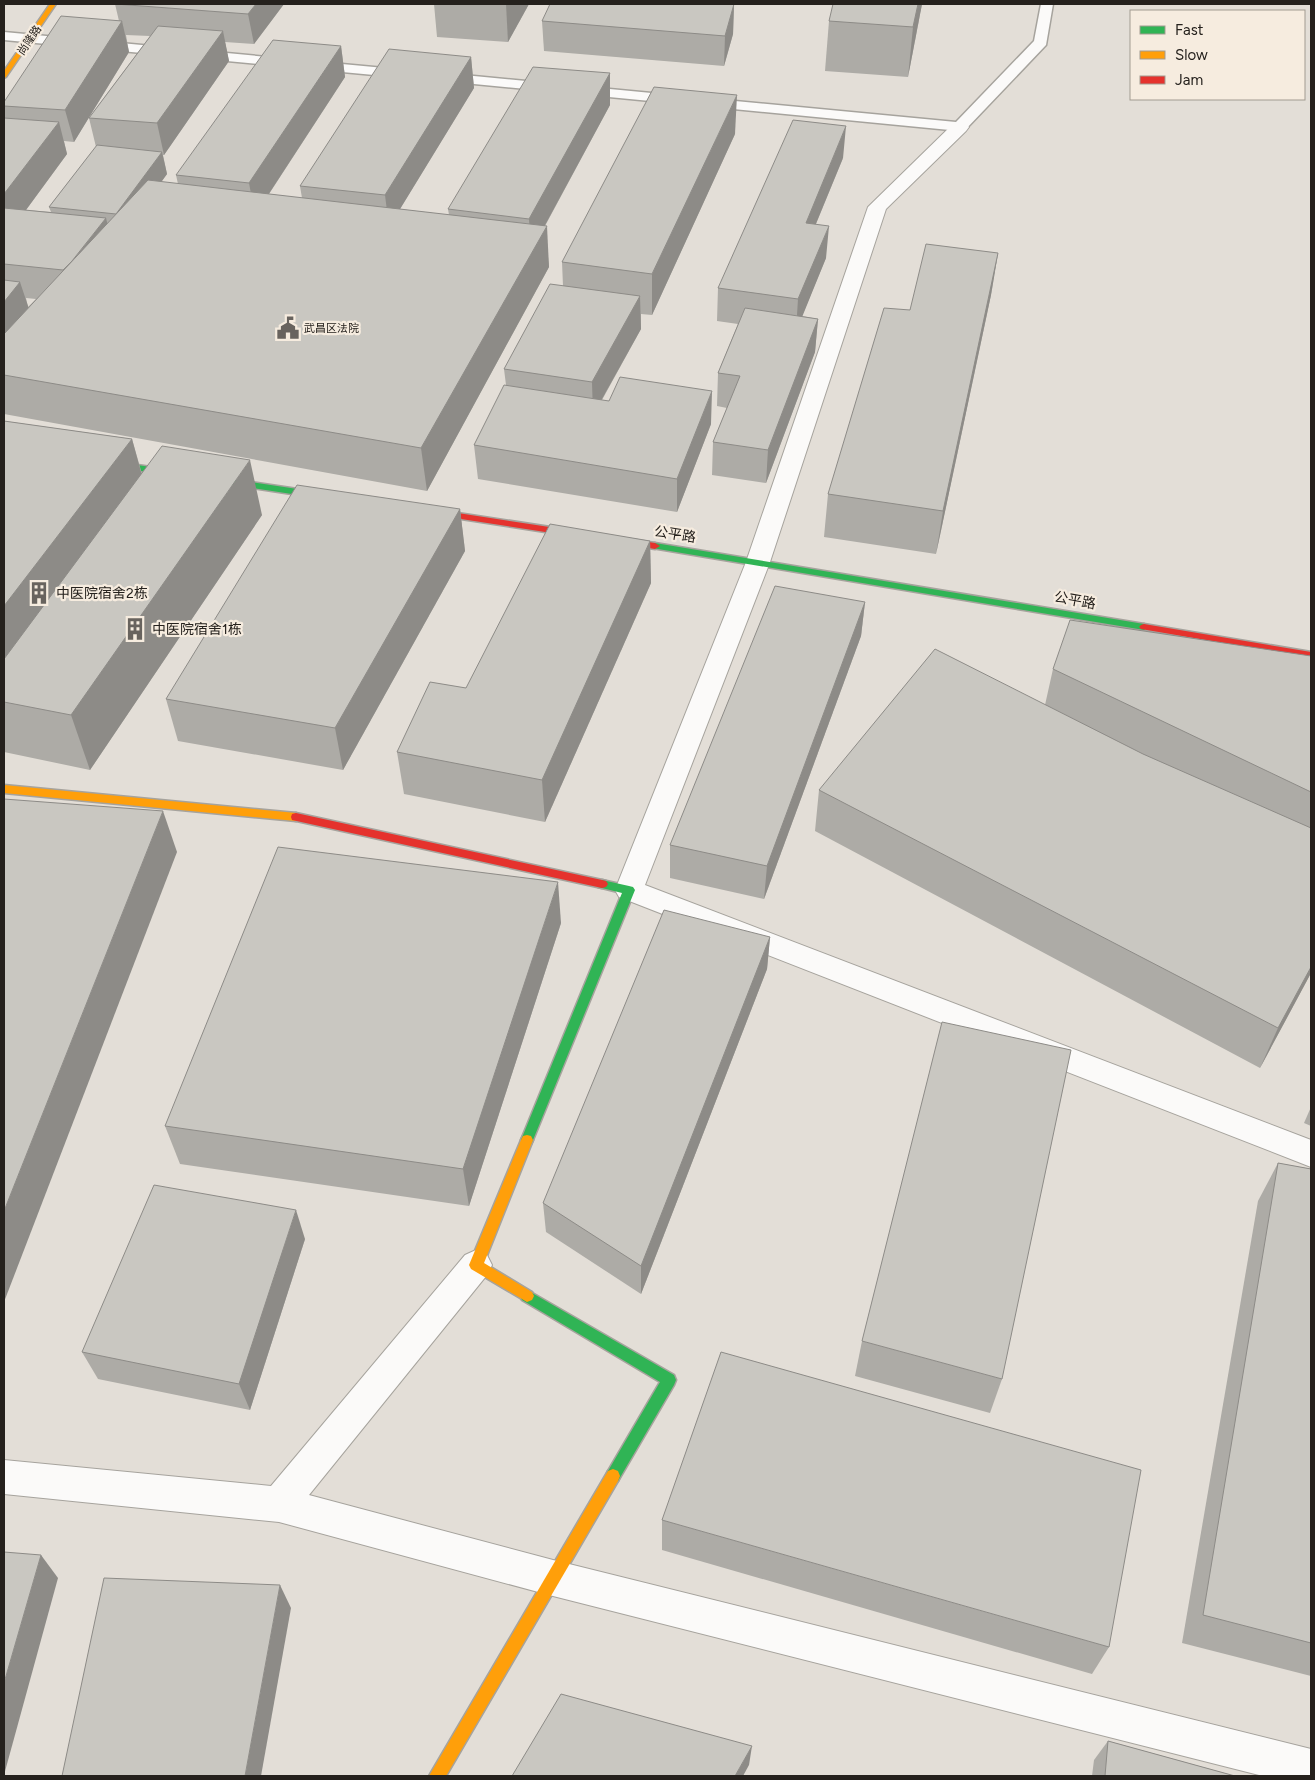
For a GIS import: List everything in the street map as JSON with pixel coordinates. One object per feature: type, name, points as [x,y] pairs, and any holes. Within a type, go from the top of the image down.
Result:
[{"type":"street","name":"尚隆路","points":[[4,76],[53,4]]},
{"type":"street","points":[[279,1504],[476,1265],[629,890],[758,562],[877,208],[960,126]]},
{"type":"street","points":[[92,461],[347,499]]},
{"type":"street","name":"公平路","points":[[415,510],[758,562],[1311,655]]},
{"type":"street","points":[[4,789],[301,818],[629,890],[1311,1154]]},
{"type":"street","points":[[437,1776],[670,1380],[476,1265]]},
{"type":"street","points":[[4,1477],[279,1504],[553,1578],[1311,1769]]},
{"type":"lane","points":[[4,36],[960,126],[1041,42],[1047,4]]},
{"type":"building","points":[[115,4],[256,4],[248,14]]},
{"type":"building","points":[[550,4],[734,4],[725,36],[542,21]]},
{"type":"building","points":[[833,4],[918,4],[913,27],[829,21]]},
{"type":"building","points":[[61,16],[122,21],[65,110],[4,106],[4,102]]},
{"type":"building","points":[[158,26],[223,31],[157,123],[89,118]]},
{"type":"building","points":[[273,40],[341,46],[249,183],[176,175]]},
{"type":"building","points":[[389,49],[471,57],[385,195],[300,186]]},
{"type":"building","points":[[533,67],[610,73],[529,219],[448,209]]},
{"type":"building","points":[[654,87],[737,95],[652,274],[562,262]]},
{"type":"building","points":[[4,118],[59,122],[4,194]]},
{"type":"building","points":[[793,120],[846,126],[806,223],[829,226],[798,299],[718,288]]},
{"type":"building","points":[[97,145],[162,152],[116,214],[49,207]]},
{"type":"building","name":"武昌区法院","points":[[148,180],[547,226],[421,448],[4,375],[4,334]]},
{"type":"building","points":[[4,208],[106,218],[63,270],[4,264]]},
{"type":"building","points":[[926,244],[998,253],[943,511],[828,494],[884,308],[910,310]]},
{"type":"building","points":[[4,280],[20,282],[4,302]]},
{"type":"building","points":[[550,284],[640,296],[592,382],[504,369]]},
{"type":"building","points":[[745,308],[818,319],[768,450],[713,442],[740,376],[718,373]]},
{"type":"building","points":[[620,377],[712,391],[677,479],[474,445],[504,385],[609,401]]},
{"type":"building","points":[[4,421],[132,439],[4,606]]},
{"type":"building","points":[[162,446],[250,460],[71,715],[4,702],[4,659]]},
{"type":"building","points":[[297,485],[460,509],[335,728],[166,699]]},
{"type":"building","points":[[550,524],[650,541],[542,780],[397,752],[430,682],[466,688]]},
{"type":"building","points":[[775,586],[865,602],[767,866],[670,845]]},
{"type":"building","points":[[1070,620],[1311,656],[1311,792],[1053,669]]},
{"type":"building","points":[[935,649],[1143,754],[1311,828],[1311,967],[1278,1028],[819,790]]},
{"type":"building","points":[[4,799],[163,811],[4,1211]]},
{"type":"building","points":[[278,847],[558,882],[463,1169],[165,1126]]},
{"type":"building","points":[[664,910],[770,937],[641,1266],[543,1203]]},
{"type":"building","points":[[942,1022],[1071,1050],[1002,1379],[862,1341]]},
{"type":"building","points":[[1278,1163],[1311,1169],[1311,1643],[1203,1615]]},
{"type":"building","points":[[154,1185],[296,1210],[239,1384],[82,1352]]},
{"type":"building","points":[[721,1352],[1141,1470],[1109,1647],[662,1520]]},
{"type":"building","points":[[4,1552],[41,1555],[4,1683]]},
{"type":"building","points":[[104,1578],[280,1585],[245,1776],[62,1776]]},
{"type":"building","points":[[561,1694],[752,1746],[735,1776],[512,1776]]},
{"type":"building","points":[[1108,1741],[1235,1776],[1105,1776]]},
{"type":"traffic: fast","points":[[104,463],[331,497]]},
{"type":"traffic: fast","points":[[655,546],[1144,627]]},
{"type":"traffic: fast","points":[[527,1140],[629,890],[602,884]]},
{"type":"traffic: fast","points":[[527,1296],[669,1380],[613,1476]]},
{"type":"traffic: slow","points":[[4,76],[53,4]]},
{"type":"traffic: slow","points":[[4,789],[296,817]]},
{"type":"traffic: slow","points":[[527,1140],[476,1265],[527,1296]]},
{"type":"traffic: slow","points":[[437,1776],[613,1476]]},
{"type":"traffic: jam","points":[[425,511],[655,546]]},
{"type":"traffic: jam","points":[[1144,627],[1311,655]]},
{"type":"traffic: jam","points":[[296,817],[602,884]]},
{"type":"place","name":"武昌区法院","points":[[288,328]]},
{"type":"place","name":"中医院宿舍2栋","points":[[39,593]]},
{"type":"place","name":"中医院宿舍1栋","points":[[135,629]]}]
